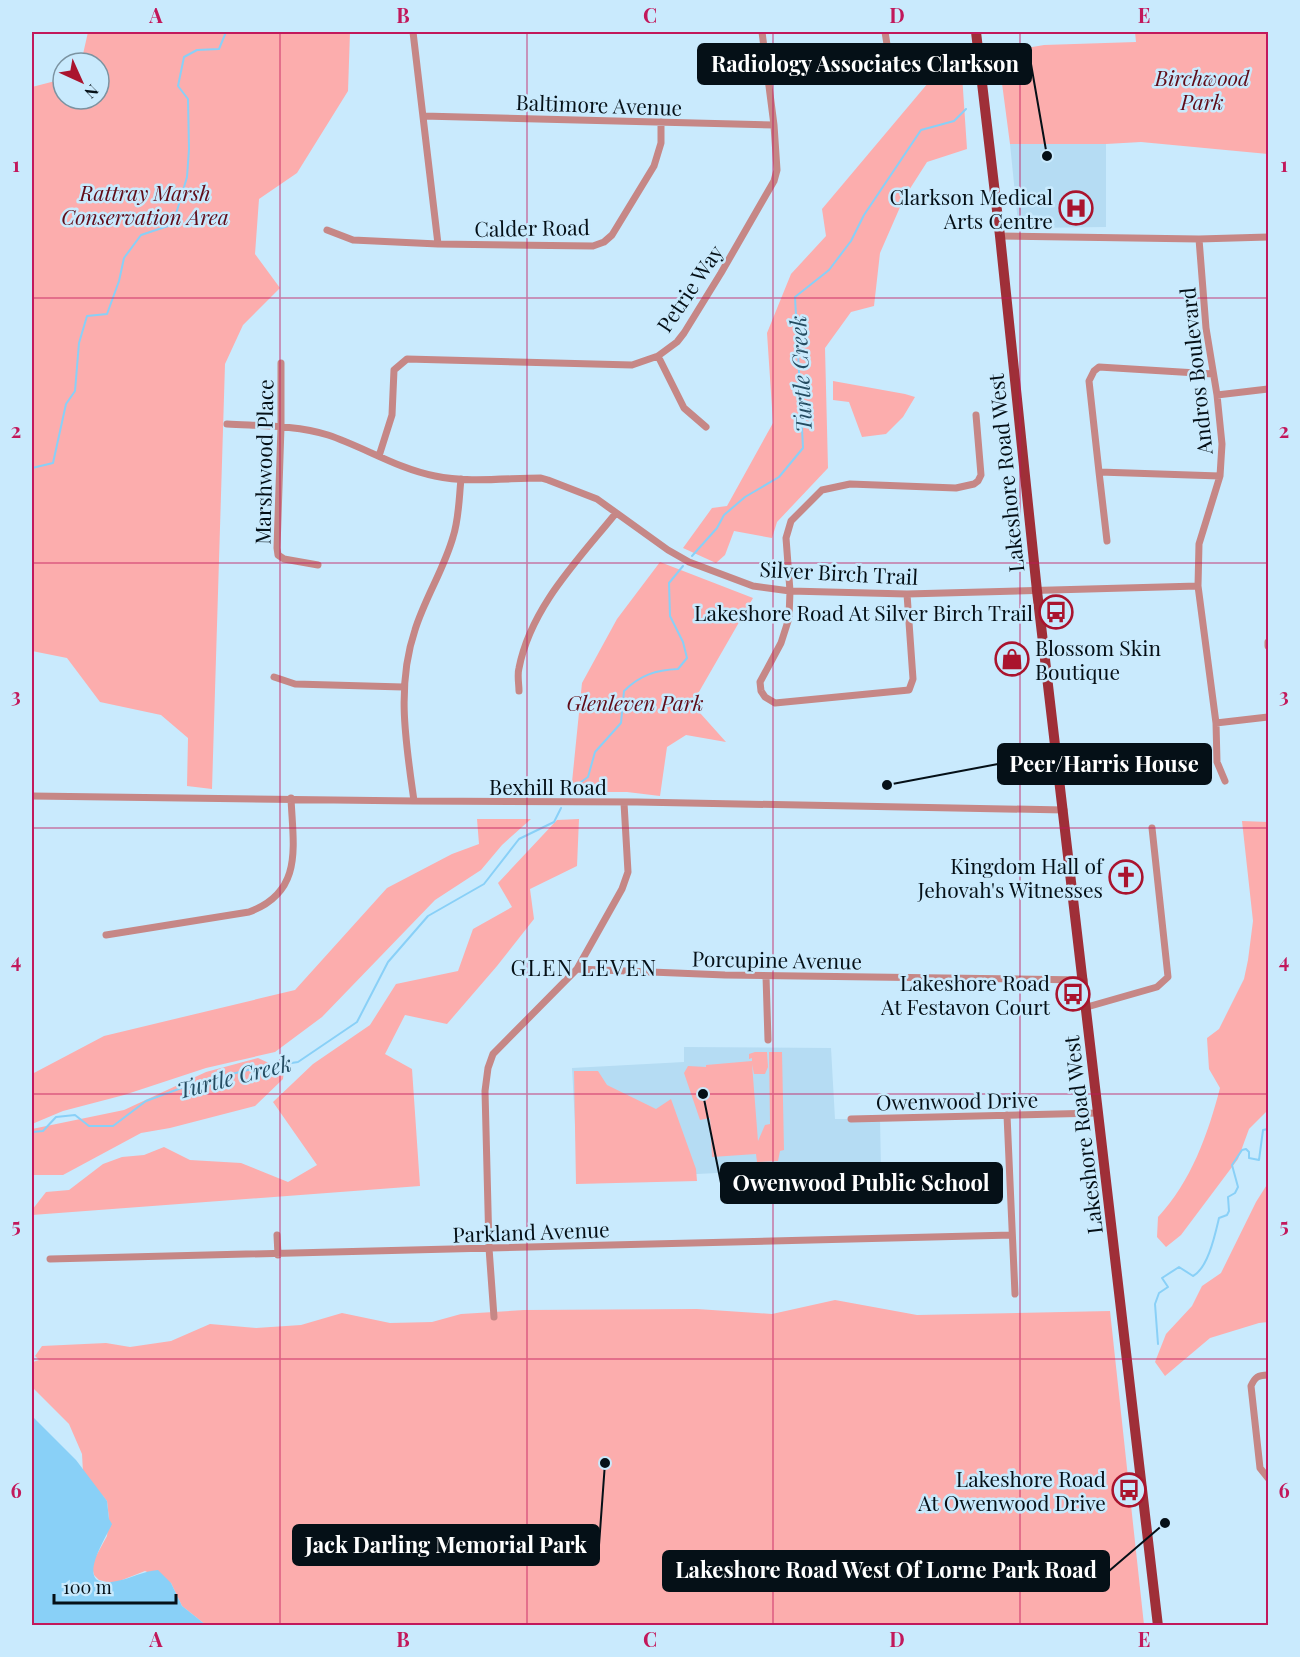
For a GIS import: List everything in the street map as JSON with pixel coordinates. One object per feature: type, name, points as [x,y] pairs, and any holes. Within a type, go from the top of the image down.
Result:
[{"type":"main road","name":"Lakeshore Road West","points":[[976,32],[1037,591],[1158,1626]]},
{"type":"street","points":[[412,32],[438,244]]},
{"type":"street","name":"Petrie Way","points":[[379,456],[392,415],[394,370],[407,359],[632,365],[658,356],[677,342],[689,326],[769,193],[777,170],[774,125],[762,32]]},
{"type":"street","points":[[885,32],[890,63]]},
{"type":"street","name":"Baltimore Avenue","points":[[423,116],[774,125]]},
{"type":"street","name":"Calder Road","points":[[327,230],[353,240],[438,244],[585,247],[604,242],[612,235],[654,166],[661,143],[661,122]]},
{"type":"street","points":[[1000,236],[1199,239],[1269,237]]},
{"type":"street","name":"Andros Boulevard","points":[[1199,239],[1206,328],[1222,444],[1220,476],[1199,544],[1198,586],[1216,723],[1217,762],[1225,781]]},
{"type":"street","points":[[658,356],[684,408],[706,427]]},
{"type":"street","name":"Marshwood Place","points":[[281,363],[278,555],[284,559],[318,565]]},
{"type":"street","points":[[1107,542],[1089,381],[1094,371],[1099,367],[1213,374]]},
{"type":"street","points":[[1217,395],[1269,388]]},
{"type":"street","points":[[907,594],[914,679],[909,690],[775,703],[765,698],[761,692],[760,682],[781,643],[789,618],[790,591],[786,538],[791,521],[822,490],[850,484],[956,488],[974,484],[981,475],[976,415]]},
{"type":"street","name":"Silver Birch Trail","points":[[227,424],[301,429],[327,435],[400,465],[435,476],[541,478],[597,500],[668,550],[701,567],[753,586],[790,591],[907,594],[1198,586]]},
{"type":"street","points":[[1099,472],[1220,476]]},
{"type":"street","points":[[414,801],[406,741],[403,687],[414,631],[454,535],[461,478]]},
{"type":"street","points":[[519,691],[518,670],[525,645],[543,607],[570,569],[616,513]]},
{"type":"street","points":[[274,677],[295,684],[403,687]]},
{"type":"street","points":[[1216,723],[1269,717]]},
{"type":"street","name":"Bexhill Road","points":[[32,796],[1064,810]]},
{"type":"street","points":[[106,935],[249,912],[266,906],[286,884],[291,869],[293,854],[291,798]]},
{"type":"street","points":[[494,1317],[489,1248],[485,1091],[488,1068],[493,1054],[577,969],[626,881],[628,872],[624,803]]},
{"type":"street","points":[[1087,1007],[1157,987],[1168,976],[1152,828]]},
{"type":"street","name":"Porcupine Avenue","points":[[577,969],[766,976],[1084,980]]},
{"type":"street","points":[[766,976],[768,1040]]},
{"type":"street","name":"Owenwood Drive","points":[[851,1119],[1099,1113]]},
{"type":"street","points":[[1007,1115],[1015,1294]]},
{"type":"street","points":[[277,1235],[278,1255]]},
{"type":"street","name":"Parkland Avenue","points":[[50,1259],[1012,1235]]},
{"type":"street","points":[[1269,1375],[1259,1375],[1251,1386],[1260,1468],[1269,1478]]},
{"type":"shaded area","points":[[1010,144],[1106,144],[1106,227],[1022,228],[1018,223]]},
{"type":"shaded area","points":[[684,1047],[831,1048],[835,1119],[880,1119],[881,1169],[737,1172],[578,1180],[572,1068],[684,1062]]},
{"type":"green space","name":"Rattray Marsh Conservation Area","points":[[88,32],[350,32],[348,91],[297,173],[259,199],[255,254],[280,288],[243,325],[225,364],[212,789],[187,786],[188,738],[161,715],[100,702],[67,658],[32,651],[32,87],[51,82],[51,111],[111,111],[111,51],[84,51]]},
{"type":"green space","name":"Birchwood Park","points":[[1135,32],[1268,32],[1268,154],[1141,142],[1010,144],[998,53],[1044,45],[1136,42]]},
{"type":"green space","points":[[960,45],[967,149],[927,162],[904,198],[880,253],[874,306],[851,312],[825,348],[828,468],[777,522],[772,538],[734,531],[725,555],[716,563],[683,548],[712,508],[727,506],[773,423],[767,333],[791,274],[826,236],[822,209]]},
{"type":"green space","points":[[833,381],[915,397],[903,417],[886,434],[862,437],[849,402],[833,400]]},
{"type":"green space","name":"Glenleven Park","points":[[660,562],[753,598],[692,704],[726,742],[686,735],[667,747],[660,796],[627,792],[571,792],[582,683],[617,619]]},
{"type":"green space","points":[[477,819],[531,819],[502,845],[481,870],[435,900],[322,1017],[275,1052],[206,1068],[124,1095],[63,1111],[32,1124],[32,1074],[104,1036],[295,990],[387,888],[452,854],[479,844]]},
{"type":"green space","points":[[579,819],[577,866],[530,889],[534,919],[497,966],[447,1024],[405,1015],[385,1054],[412,1069],[420,1186],[32,1215],[32,1210],[46,1192],[69,1190],[103,1164],[122,1157],[144,1155],[164,1147],[190,1160],[241,1163],[288,1182],[317,1165],[273,1102],[313,1064],[370,1025],[396,984],[458,971],[473,929],[512,907],[498,883],[557,820]]},
{"type":"green space","points":[[1242,821],[1268,822],[1268,1110],[1249,1129],[1238,1159],[1181,1235],[1166,1247],[1157,1237],[1158,1217],[1180,1189],[1197,1157],[1220,1088],[1209,1069],[1207,1038],[1219,1029],[1244,979],[1248,960],[1253,921]]},
{"type":"green space","points":[[767,1052],[768,1067],[765,1074],[754,1074],[752,1064],[758,1141],[765,1125],[770,1124],[769,1052],[782,1052],[784,1150],[780,1151],[778,1161],[757,1162],[756,1154],[712,1157],[710,1118],[700,1120],[684,1073],[688,1066],[706,1067],[706,1065],[752,1061],[752,1058],[749,1059],[749,1054]]},
{"type":"green space","points":[[258,1058],[284,1070],[283,1079],[255,1106],[170,1128],[141,1133],[63,1175],[32,1175],[32,1129],[124,1110],[206,1072]]},
{"type":"green space","points":[[574,1071],[598,1071],[607,1085],[656,1109],[671,1099],[696,1169],[697,1181],[576,1184]]},
{"type":"green space","points":[[1268,1183],[1268,1322],[1210,1338],[1165,1376],[1155,1362],[1166,1334],[1192,1306],[1202,1286],[1221,1273],[1256,1202]]},
{"type":"green space","points":[[835,1300],[917,1315],[1110,1311],[1144,1625],[206,1625],[182,1606],[171,1583],[145,1571],[117,1582],[99,1580],[94,1575],[92,1567],[95,1558],[107,1536],[109,1519],[107,1501],[83,1472],[82,1454],[69,1424],[32,1387],[32,1346],[33,1362],[39,1360],[35,1356],[42,1346],[106,1343],[130,1347],[171,1341],[210,1324],[256,1328],[301,1325],[342,1313],[390,1323],[432,1322],[461,1314],[524,1310],[697,1309],[772,1314]]},
{"type":"water","points":[[32,1416],[76,1460],[107,1501],[109,1519],[112,1524],[95,1562],[93,1572],[96,1579],[103,1582],[117,1581],[158,1570],[171,1583],[182,1606],[206,1625],[32,1625]]},
{"type":"waterway","points":[[32,468],[53,463],[66,404],[75,391],[79,343],[87,316],[107,314],[119,281],[124,258],[141,235],[168,226],[176,214],[187,177],[189,149],[188,99],[178,86],[184,57],[197,50],[219,49],[226,32]]},
{"type":"waterway","name":"Turtle Creek","points":[[692,556],[717,528],[724,515],[745,497],[779,477],[803,448],[795,297],[829,270],[851,241],[864,215],[921,130],[954,121],[966,109]]},
{"type":"waterway","name":"Turtle Creek","points":[[568,795],[570,790],[588,777],[595,752],[621,723],[624,691],[649,674],[678,669],[687,658],[683,642],[670,616],[669,583],[683,566]]},
{"type":"waterway","name":"Turtle Creek","points":[[32,1132],[43,1131],[56,1117],[75,1115],[89,1126],[113,1126],[146,1101],[195,1083],[252,1069],[298,1062],[357,1022],[388,962],[428,916],[484,884],[519,839],[554,822],[561,808]]},
{"type":"waterway","points":[[1158,1344],[1155,1304],[1159,1293],[1168,1287],[1162,1278],[1179,1267],[1193,1276],[1203,1266],[1219,1218],[1227,1215],[1229,1211],[1228,1197],[1235,1193],[1238,1187],[1232,1165],[1242,1150],[1246,1149],[1249,1152],[1249,1158],[1259,1160],[1263,1130],[1268,1129]]},
{"type":"place","name":"Radiology Associates Clarkson","points":[[1047,156]]},
{"type":"place","name":"Clarkson Medical Arts Centre","points":[[1076,208]]},
{"type":"place","name":"Lakeshore Road At Silver Birch Trail","points":[[1056,612]]},
{"type":"place","name":"Blossom Skin Boutique","points":[[1012,659]]},
{"type":"place","name":"Peer/Harris House","points":[[887,785]]},
{"type":"place","name":"Kingdom Hall of Jehovah's Witnesses","points":[[1126,877]]},
{"type":"place","name":"Lakeshore Road At Festavon Court","points":[[1073,994]]},
{"type":"place","name":"Owenwood Public School","points":[[703,1094]]},
{"type":"place","name":"Jack Darling Memorial Park","points":[[605,1463]]},
{"type":"place","name":"Lakeshore Road At Owenwood Drive","points":[[1129,1490]]},
{"type":"place","name":"Lakeshore Road West Of Lorne Park Road","points":[[1165,1523]]},
{"type":"district","name":"GLEN LEVEN","points":[[584,967]]}]
